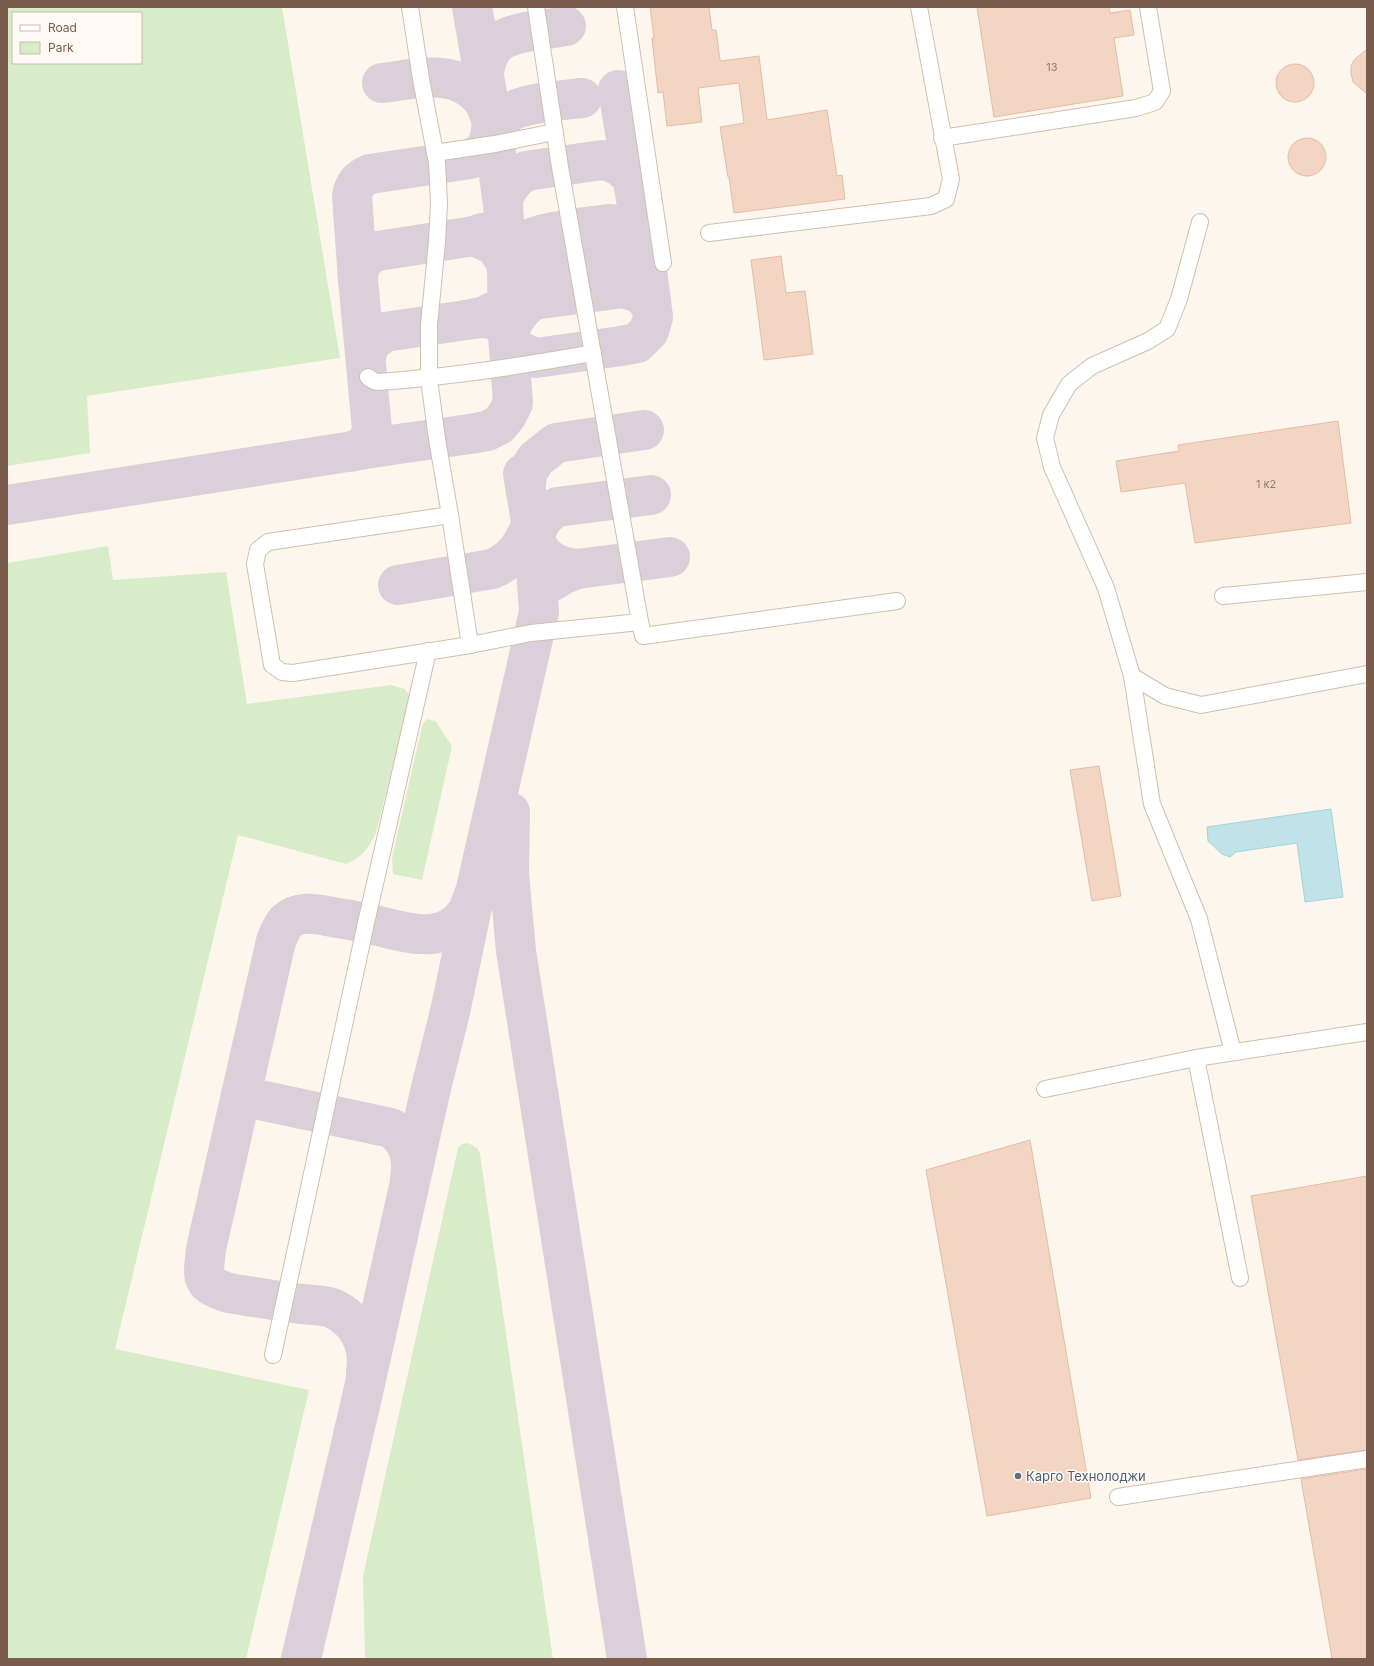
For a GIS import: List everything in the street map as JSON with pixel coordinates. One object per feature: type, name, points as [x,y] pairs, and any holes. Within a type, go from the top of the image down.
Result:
[{"type":"lane","points":[[410,7],[420,79],[435,153],[439,202],[437,242],[429,325],[429,379],[437,439],[470,645]]},
{"type":"lane","points":[[536,7],[554,132],[643,636],[897,601]]},
{"type":"lane","points":[[625,7],[663,263]]},
{"type":"lane","points":[[709,232],[931,206],[946,199],[951,179],[942,138],[919,7]]},
{"type":"lane","points":[[942,138],[1136,108],[1154,102],[1162,91],[1148,7]]},
{"type":"lane","points":[[435,153],[495,144],[554,132]]},
{"type":"lane","points":[[1200,222],[1179,299],[1167,329],[1148,341],[1092,366],[1069,384],[1051,415],[1045,438],[1052,467],[1106,588],[1132,676],[1152,804],[1199,919],[1233,1052]]},
{"type":"lane","points":[[368,377],[377,382],[429,379],[511,368],[592,353]]},
{"type":"lane","points":[[450,515],[268,542],[258,550],[255,564],[272,665],[282,672],[294,673],[470,645],[531,633],[630,623],[636,622],[639,616]]},
{"type":"lane","points":[[1223,596],[1367,582]]},
{"type":"lane","points":[[273,1355],[366,923],[428,651]]},
{"type":"lane","points":[[1132,676],[1165,696],[1201,705],[1367,674]]},
{"type":"lane","points":[[1045,1089],[1196,1058],[1367,1032]]},
{"type":"lane","points":[[1196,1058],[1240,1278]]},
{"type":"lane","points":[[1118,1497],[1367,1459]]},
{"type":"green space","points":[[7,7],[282,7],[340,358],[87,396],[90,453],[7,466]]},
{"type":"green space","points":[[108,546],[113,580],[226,572],[247,704],[391,685],[405,689],[410,696],[376,833],[360,856],[346,864],[238,835],[115,1349],[309,1390],[246,1659],[7,1659],[7,563]]},
{"type":"green space","points":[[429,719],[436,722],[452,746],[422,880],[393,874],[392,858],[422,726],[425,721]]},
{"type":"green space","points":[[468,1143],[477,1148],[480,1154],[553,1659],[365,1659],[363,1576],[458,1148],[462,1144]]},
{"type":"water","points":[[1331,809],[1343,897],[1305,902],[1297,843],[1236,852],[1230,857],[1222,854],[1208,841],[1207,827]]},
{"type":"building","points":[[650,7],[709,7],[712,30],[716,30],[721,61],[759,56],[767,120],[827,110],[837,176],[842,175],[845,199],[734,213],[720,127],[744,123],[739,83],[698,88],[702,122],[667,126],[663,92],[658,93]]},
{"type":"building","points":[[977,7],[1109,7],[1110,13],[1130,10],[1134,35],[1114,38],[1123,96],[994,117]]},
{"type":"building","points":[[1367,49],[1367,94],[1353,82],[1351,66],[1354,60]]},
{"type":"building","points":[[1291,64],[1299,64],[1309,69],[1313,76],[1313,90],[1309,97],[1299,102],[1291,102],[1281,97],[1279,94],[1276,87],[1276,79],[1281,69],[1284,67]]},
{"type":"building","points":[[1303,138],[1311,138],[1321,143],[1325,150],[1325,164],[1321,171],[1311,176],[1303,176],[1293,171],[1291,168],[1288,161],[1288,153],[1293,143],[1296,141]]},
{"type":"building","points":[[781,256],[786,293],[805,291],[813,354],[764,360],[751,260]]},
{"type":"building","points":[[1338,421],[1351,523],[1195,543],[1185,483],[1121,492],[1116,461],[1179,451],[1178,445]]},
{"type":"building","points":[[1099,766],[1121,896],[1092,901],[1070,770]]},
{"type":"building","points":[[1030,1140],[1091,1498],[987,1516],[926,1170]]},
{"type":"building","points":[[1367,1176],[1367,1450],[1298,1460],[1251,1196]]},
{"type":"building","points":[[1367,1469],[1367,1659],[1332,1659],[1301,1479]]},
{"type":"taxiway","points":[[7,505],[470,434],[487,431],[499,425],[507,415],[513,403],[508,335],[507,264],[503,205],[492,122],[472,7]]},
{"type":"taxiway","points":[[484,72],[486,62],[494,47],[505,38],[531,31],[566,26]]},
{"type":"taxiway","points":[[382,83],[422,78],[448,79],[461,82],[472,89],[482,99],[487,107],[492,122]]},
{"type":"taxiway","points":[[618,90],[644,248]]},
{"type":"taxiway","points":[[494,137],[502,120],[512,111],[531,105],[582,98]]},
{"type":"taxiway","points":[[350,452],[362,447],[365,444],[372,429],[358,280],[352,196],[354,188],[360,180],[370,174],[470,159],[485,149],[489,140],[492,122]]},
{"type":"taxiway","points":[[503,199],[512,183],[526,171],[602,160],[619,166],[632,178]]},
{"type":"taxiway","points":[[474,236],[495,245],[507,264],[521,244],[531,238],[565,230],[609,224],[617,225],[631,231],[642,242],[645,256],[641,271],[636,278]]},
{"type":"taxiway","points":[[358,280],[359,270],[363,262],[366,258],[378,251],[474,236],[482,233]]},
{"type":"taxiway","points":[[466,320],[483,318],[497,320],[503,326],[515,347],[523,353],[536,358],[637,343],[649,331],[653,317],[645,255]]},
{"type":"taxiway","points":[[508,305],[513,286],[519,277],[528,270],[535,267],[618,257]]},
{"type":"taxiway","points":[[508,335],[512,324],[518,315],[524,307],[533,300],[624,288],[639,293],[651,304]]},
{"type":"taxiway","points":[[366,356],[370,342],[385,332],[466,320],[485,316],[492,312]]},
{"type":"taxiway","points":[[526,492],[528,471],[536,459],[556,443],[644,430]]},
{"type":"taxiway","points":[[301,1659],[362,1397],[431,1088],[450,1012],[475,893],[539,612],[534,539],[523,474]]},
{"type":"taxiway","points":[[577,569],[562,566],[551,561],[541,552],[534,539],[540,524],[548,513],[557,507],[651,495]]},
{"type":"taxiway","points":[[398,585],[492,569],[512,556],[522,544],[532,523]]},
{"type":"taxiway","points":[[553,581],[564,574],[577,569],[670,557]]},
{"type":"taxiway","points":[[510,812],[509,873],[516,951],[627,1659]]},
{"type":"taxiway","points":[[366,1371],[367,1361],[364,1342],[355,1326],[349,1319],[332,1308],[325,1306],[229,1293],[212,1286],[208,1283],[204,1273],[206,1249],[276,941],[284,924],[290,918],[300,914],[311,914],[363,922],[412,933],[437,933],[448,930],[458,923],[467,912],[474,895]]},
{"type":"taxiway","points":[[241,1096],[391,1128],[402,1138],[409,1150],[411,1164],[410,1179]]},
{"type":"place","name":"Карго Технолоджи","points":[[1018,1476]]}]
